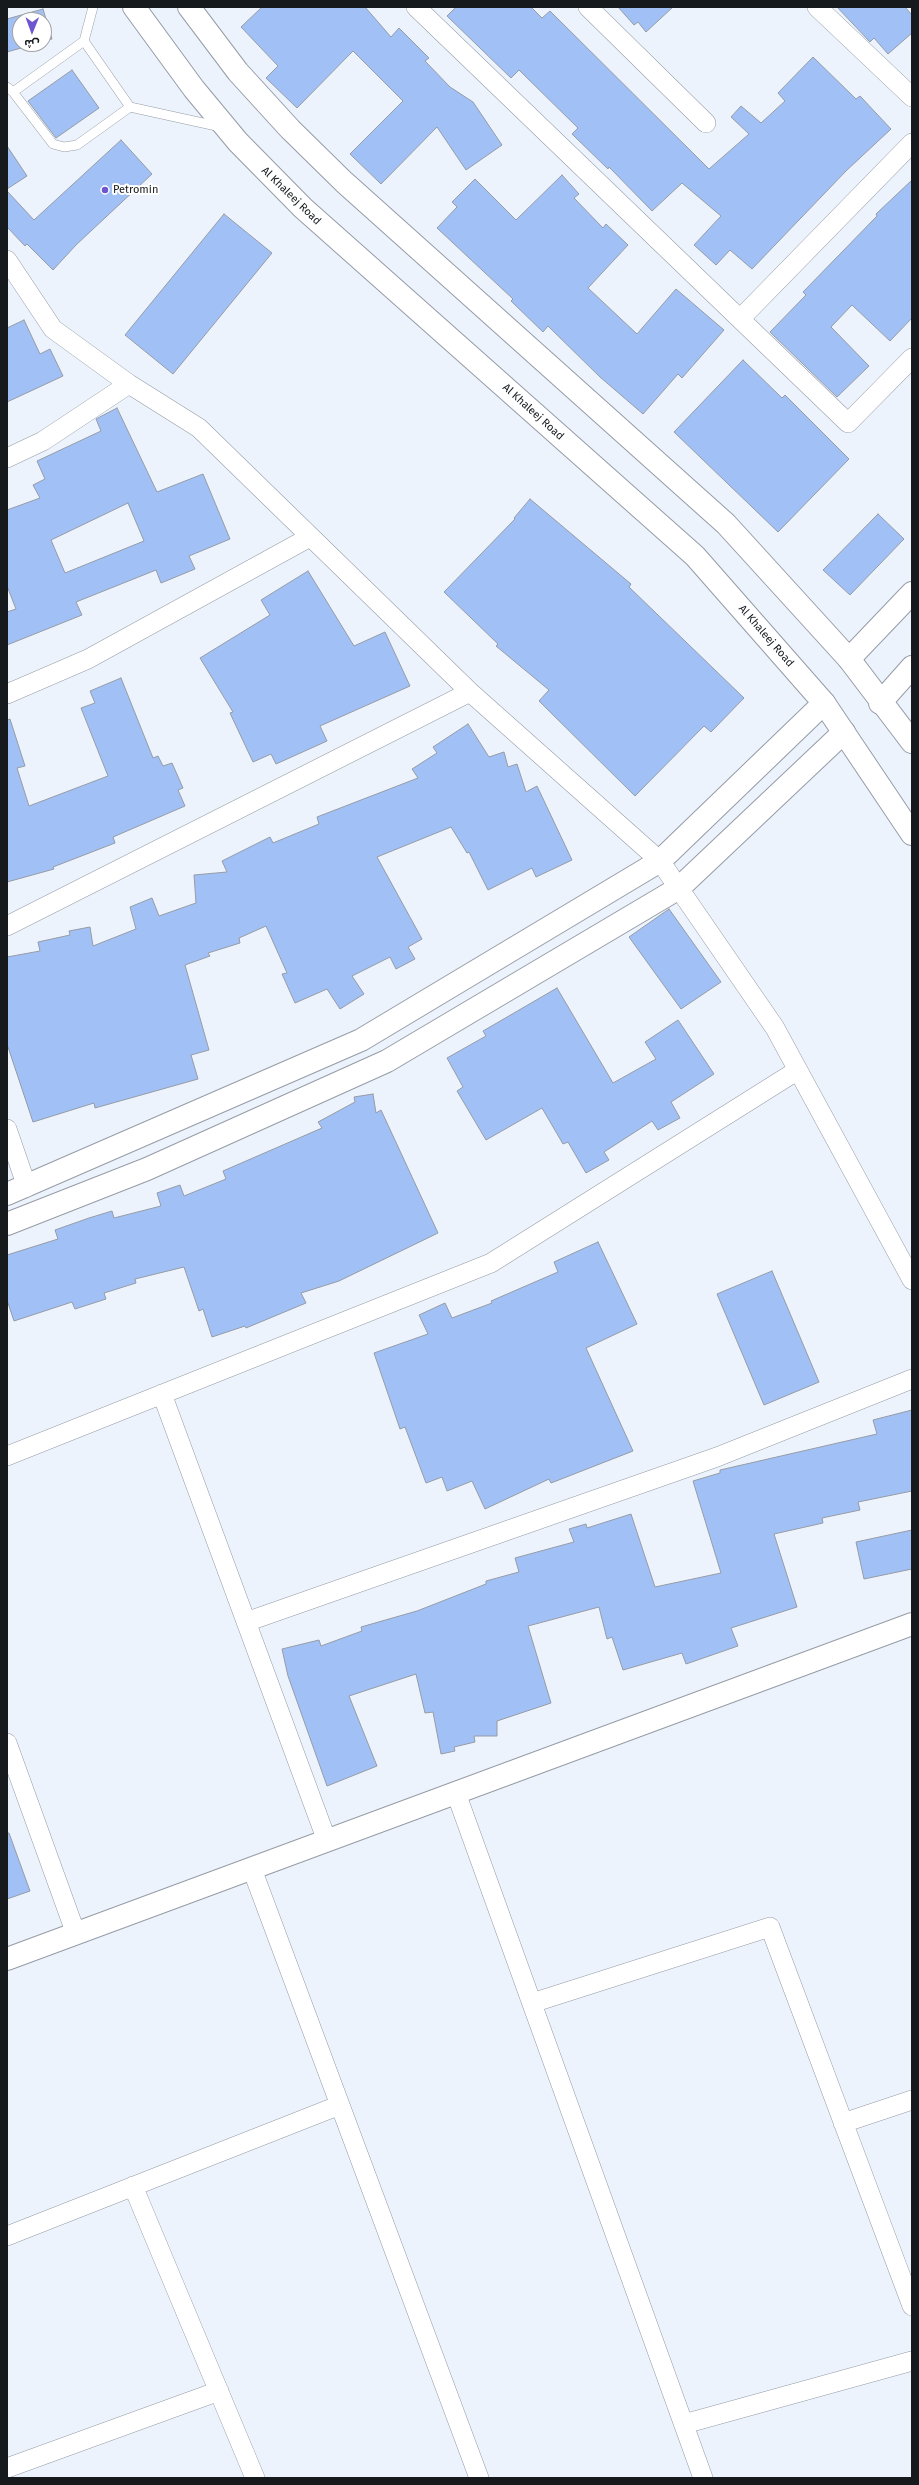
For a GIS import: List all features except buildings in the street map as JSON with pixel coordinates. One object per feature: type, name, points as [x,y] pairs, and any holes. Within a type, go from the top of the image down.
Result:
[{"type":"street","name":"Al Khaleej Road","points":[[134,7],[194,89],[226,128],[303,208],[695,556],[824,703],[912,834]]},
{"type":"street","points":[[189,7],[238,72],[290,129],[344,182],[726,524],[849,659],[880,703],[912,742]]},
{"type":"street","points":[[416,7],[848,423],[912,358]]},
{"type":"street","points":[[588,7],[706,123]]},
{"type":"street","points":[[817,7],[912,97]]},
{"type":"street","points":[[740,319],[912,143]]},
{"type":"street","points":[[7,260],[53,328],[129,384],[200,428],[470,692],[660,860],[775,1028],[912,1280]]},
{"type":"street","points":[[7,458],[43,441],[129,384]]},
{"type":"street","points":[[7,694],[88,659],[310,537]]},
{"type":"street","points":[[849,659],[912,592]]},
{"type":"street","points":[[880,703],[912,667]]},
{"type":"street","points":[[7,926],[470,692]]},
{"type":"street","points":[[7,1194],[27,1187],[361,1040],[660,860],[824,703]]},
{"type":"street","points":[[7,1224],[147,1170],[386,1061],[679,888],[844,732]]},
{"type":"street","points":[[7,1456],[491,1263],[798,1070]]},
{"type":"street","points":[[7,1129],[27,1187]]},
{"type":"street","points":[[246,1622],[717,1457],[912,1379]]},
{"type":"street","points":[[162,1394],[327,1841]]},
{"type":"street","points":[[7,1959],[912,1624]]},
{"type":"street","points":[[7,1743],[76,1934]]},
{"type":"street","points":[[456,1793],[684,2424],[702,2478]]},
{"type":"street","points":[[252,1869],[479,2478]]},
{"type":"street","points":[[532,2003],[770,1927],[912,2306]]},
{"type":"street","points":[[843,2123],[912,2100]]},
{"type":"street","points":[[7,2236],[340,2105]]},
{"type":"street","points":[[133,2186],[255,2478]]},
{"type":"street","points":[[684,2424],[912,2361]]},
{"type":"street","points":[[7,2468],[219,2391]]},
{"type":"lane","points":[[93,7],[84,41],[10,89],[53,144],[64,147],[78,145],[130,107]]},
{"type":"lane","points":[[84,41],[130,107],[226,128]]},
{"type":"place","name":"Petromin","points":[[105,190]]}]
